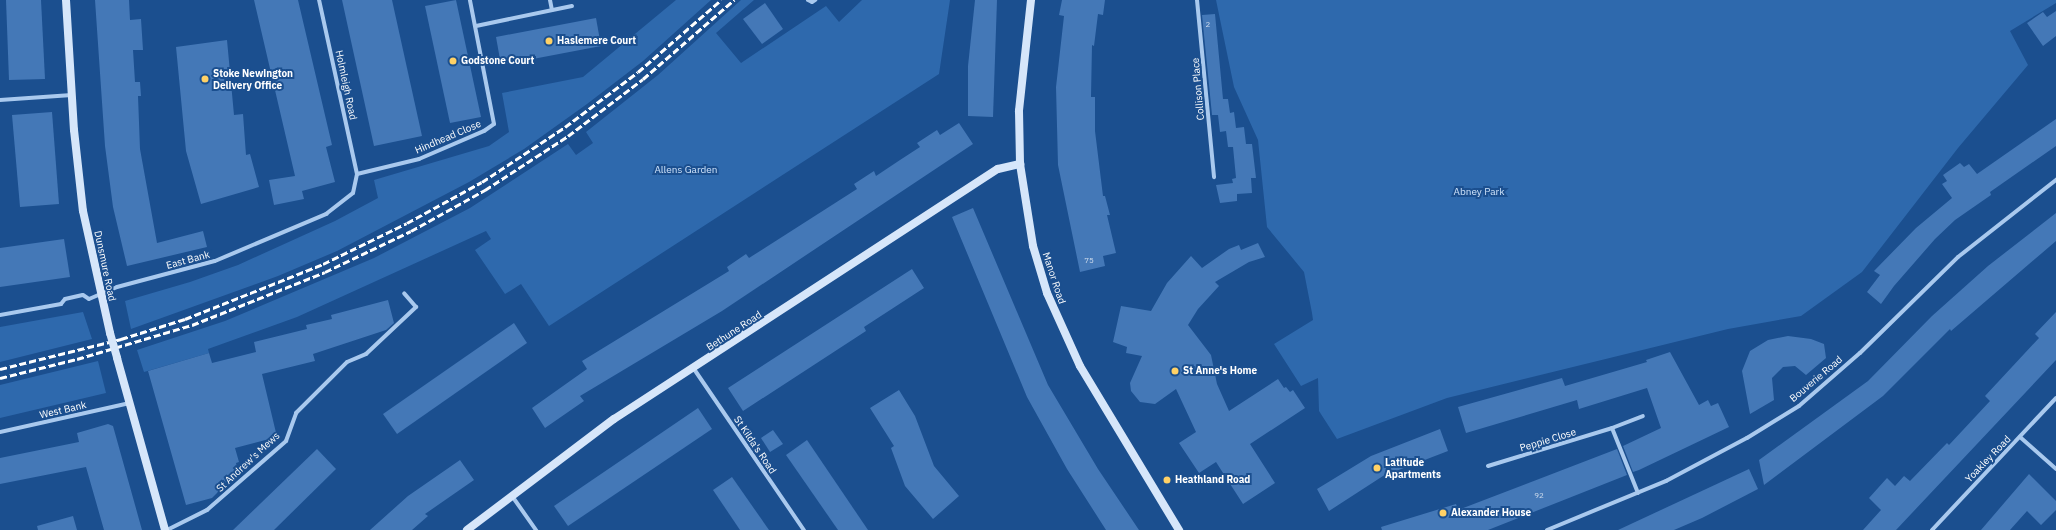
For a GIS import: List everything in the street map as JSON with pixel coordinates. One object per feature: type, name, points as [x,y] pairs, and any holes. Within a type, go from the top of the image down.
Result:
[{"type":"street","name":"Dunsmure Road","points":[[66,0],[72,95],[83,211],[110,333],[166,530]]},
{"type":"street","name":"Holmleigh Road","points":[[319,0],[357,174]]},
{"type":"street","name":"Hindhead Close","points":[[357,174],[419,159],[484,131],[494,124],[470,0]]},
{"type":"street","points":[[550,0],[552,10]]},
{"type":"street","points":[[808,0],[812,2],[815,0]]},
{"type":"street","name":"Manor Road","points":[[1031,0],[1019,111],[1020,164],[1033,246],[1047,293],[1062,331],[1113,422],[1154,485],[1180,530]]},
{"type":"street","name":"Collison Place","points":[[1197,0],[1214,177]]},
{"type":"street","points":[[476,26],[572,6]]},
{"type":"street","points":[[0,100],[72,95]]},
{"type":"street","name":"Bethune Road","points":[[467,530],[614,419],[694,369],[998,169],[1020,164]]},
{"type":"street","name":"East Bank","points":[[0,315],[61,304],[65,299],[83,295],[89,299],[117,287],[216,261],[326,214],[354,193],[357,174]]},
{"type":"street","name":"Bouverie Road","points":[[1547,530],[1638,493],[1748,438],[1798,406],[1860,353],[1958,257],[2056,180]]},
{"type":"street","name":"St Andrew's Mews","points":[[166,530],[207,510],[286,441],[296,413],[347,362],[366,354],[416,307],[404,294]]},
{"type":"street","name":"St Kilda's Road","points":[[694,369],[804,530]]},
{"type":"street","name":"Yoakley Road","points":[[1932,530],[2056,398]]},
{"type":"street","name":"West Bank","points":[[0,432],[130,403]]},
{"type":"street","name":"Peppie Close","points":[[1488,466],[1612,428],[1643,416]]},
{"type":"street","points":[[1612,428],[1638,493]]},
{"type":"street","points":[[2020,437],[2056,469]]},
{"type":"street","points":[[512,495],[536,530]]},
{"type":"green space","points":[[676,0],[711,0],[643,61],[587,104],[524,149],[469,182],[337,251],[278,276],[131,329],[125,301],[190,282],[238,265],[335,221],[378,198],[374,180],[489,146],[509,132],[502,93],[583,77]]},
{"type":"green space","name":"Allens Garden","points":[[741,0],[754,0],[716,33],[741,63],[826,6],[839,22],[862,0],[950,0],[939,74],[549,326],[521,284],[505,294],[475,250],[491,239],[486,231],[297,317],[208,349],[209,353],[144,372],[137,350],[225,321],[374,258],[470,208],[568,144],[576,155],[593,143],[586,132],[658,75]]},
{"type":"green space","name":"Abney Park","points":[[1216,0],[2056,0],[2056,3],[2010,31],[2028,65],[1958,148],[1862,272],[1801,316],[1728,329],[1447,398],[1337,439],[1319,411],[1318,378],[1301,386],[1274,344],[1313,320],[1312,313],[1304,272],[1267,227],[1258,140],[1234,87]]},
{"type":"green space","points":[[83,312],[92,339],[0,362],[0,327]]},
{"type":"green space","points":[[98,361],[106,393],[0,418],[0,385]]},
{"type":"building","points":[[6,0],[41,0],[45,79],[9,80]]},
{"type":"building","points":[[95,0],[129,0],[130,20],[141,19],[143,50],[133,50],[135,82],[140,82],[141,96],[138,96],[140,149],[157,243],[203,231],[207,247],[127,266],[113,207],[105,146]]},
{"type":"building","points":[[254,0],[298,0],[332,145],[326,147],[335,182],[302,191],[304,199],[274,205],[269,180],[295,176]]},
{"type":"building","points":[[342,0],[392,0],[422,136],[374,146]]},
{"type":"building","name":"Godstone Court","points":[[456,0],[481,117],[450,123],[425,6]]},
{"type":"building","points":[[975,0],[997,0],[993,117],[968,116],[968,66]]},
{"type":"building","points":[[1062,0],[1105,0],[1103,15],[1098,14],[1094,46],[1092,45],[1091,97],[1095,97],[1095,131],[1103,196],[1105,196],[1110,215],[1107,215],[1116,253],[1103,256],[1105,266],[1080,272],[1058,165],[1056,87],[1064,16],[1059,15]]},
{"type":"building","points":[[765,3],[783,29],[762,44],[743,19]]},
{"type":"building","points":[[2056,11],[2056,36],[2043,46],[2027,23],[2043,12],[2047,17]]},
{"type":"building","points":[[1215,14],[1223,99],[1228,99],[1230,113],[1234,112],[1236,128],[1244,127],[1246,144],[1252,144],[1256,178],[1251,178],[1252,193],[1237,194],[1237,201],[1220,203],[1216,185],[1233,183],[1232,179],[1236,178],[1233,147],[1228,147],[1226,131],[1220,132],[1218,115],[1212,115],[1202,15]]},
{"type":"building","name":"Haslemere Court","points":[[596,18],[601,46],[501,65],[496,37]]},
{"type":"building","name":"Stoke Newington Delivery Office","points":[[227,40],[234,115],[243,114],[246,155],[250,154],[259,187],[201,204],[186,151],[176,47]]},
{"type":"building","points":[[52,112],[59,204],[20,207],[12,115]]},
{"type":"building","points":[[2056,119],[2056,146],[1990,192],[1991,195],[1955,220],[1935,239],[1894,286],[1881,304],[1867,292],[1880,275],[1874,271],[1916,228],[1952,198],[1942,184],[1947,181],[1943,175],[1960,163],[1964,167],[1969,164],[1977,174]]},
{"type":"building","points":[[959,123],[973,144],[722,311],[580,396],[584,401],[545,428],[532,408],[587,369],[582,361],[729,271],[727,267],[746,254],[749,258],[857,189],[854,184],[874,171],[876,176],[920,147],[917,143],[937,130],[940,135]]},
{"type":"building","points":[[973,208],[1048,385],[1098,469],[1139,530],[1106,530],[1067,469],[1027,397],[952,217]]},
{"type":"building","points":[[2056,213],[2056,241],[1951,331],[1950,329],[1883,396],[1764,485],[1759,460],[1868,381],[1932,316],[1988,266]]},
{"type":"building","points":[[64,239],[70,277],[0,287],[0,248]]},
{"type":"building","name":"St Anne's Home","points":[[1258,243],[1265,257],[1249,262],[1215,282],[1219,286],[1198,309],[1188,325],[1211,355],[1217,384],[1229,411],[1278,379],[1284,388],[1286,387],[1290,392],[1293,390],[1305,408],[1250,444],[1275,483],[1243,504],[1216,462],[1199,473],[1179,443],[1196,432],[1176,389],[1155,404],[1140,402],[1131,391],[1130,383],[1142,356],[1126,353],[1127,347],[1113,342],[1121,306],[1151,311],[1167,283],[1191,256],[1202,268],[1229,249],[1239,245],[1241,250]]},
{"type":"building","points":[[912,269],[924,288],[864,327],[866,331],[743,411],[728,388]]},
{"type":"building","points":[[388,300],[394,323],[386,330],[313,354],[315,361],[262,374],[277,437],[235,448],[239,462],[236,463],[238,472],[212,498],[186,505],[148,371],[209,353],[212,363],[256,352],[254,342],[307,329],[306,325],[332,319],[331,315]]},
{"type":"building","points":[[2056,312],[2056,360],[1896,530],[1863,530],[1881,510],[1869,498],[1887,478],[1895,486],[1904,476],[1910,481],[1947,443],[1949,445],[1990,401],[1985,396],[2039,338],[2035,334]]},
{"type":"building","points":[[514,323],[527,343],[397,434],[383,414]]},
{"type":"building","points":[[1788,336],[1811,339],[1824,344],[1826,358],[1806,375],[1795,366],[1783,367],[1772,378],[1774,400],[1750,414],[1742,371],[1750,351],[1768,340]]},
{"type":"building","points":[[1670,352],[1699,405],[1708,400],[1711,406],[1718,403],[1729,427],[1639,470],[1633,472],[1623,446],[1661,428],[1647,388],[1579,409],[1577,400],[1466,433],[1458,407],[1562,378],[1565,386],[1647,362],[1646,360]]},
{"type":"building","points":[[899,390],[915,416],[934,466],[959,496],[933,519],[905,486],[891,448],[894,446],[870,408]]},
{"type":"building","points":[[698,408],[712,429],[568,526],[554,506]]},
{"type":"building","points":[[108,424],[113,426],[142,530],[104,530],[86,467],[0,484],[0,458],[79,442],[77,433]]},
{"type":"building","name":"Latitude Apartments","points":[[1440,429],[1448,451],[1383,476],[1329,511],[1317,489],[1371,456]]},
{"type":"building","points":[[773,430],[783,444],[770,452],[761,438]]},
{"type":"building","points":[[807,440],[868,530],[838,530],[786,455]]},
{"type":"building","points":[[317,449],[336,469],[274,530],[233,530]]},
{"type":"building","points":[[1617,449],[1627,475],[1488,530],[1382,530],[1381,527],[1456,504],[1458,510]]},
{"type":"building","points":[[460,460],[474,480],[425,514],[428,516],[412,530],[370,530],[408,496]]},
{"type":"building","points":[[1749,469],[1758,489],[1702,518],[1674,530],[1618,530]]},
{"type":"building","points":[[2029,474],[2056,501],[2056,510],[2041,525],[2027,511],[2010,530],[1981,530]]},
{"type":"building","points":[[732,477],[769,530],[740,530],[713,490]]},
{"type":"building","points":[[73,516],[77,530],[38,530],[37,526]]},
{"type":"railway","points":[[0,369],[121,339],[185,319],[323,264],[407,223],[482,182],[565,127],[638,72],[721,0]]},
{"type":"railway","points":[[0,378],[77,359],[192,325],[325,272],[411,231],[485,190],[568,136],[643,79],[734,0]]},
{"type":"place","name":"Haslemere Court","points":[[549,41]]},
{"type":"place","name":"Godstone Court","points":[[453,61]]},
{"type":"place","name":"Stoke Newington Delivery Office","points":[[205,79]]},
{"type":"place","name":"St Anne's Home","points":[[1175,371]]},
{"type":"place","name":"Latitude Apartments","points":[[1377,468]]},
{"type":"place","name":"Heathland Road","points":[[1167,480]]},
{"type":"place","name":"Alexander House","points":[[1443,513]]}]
